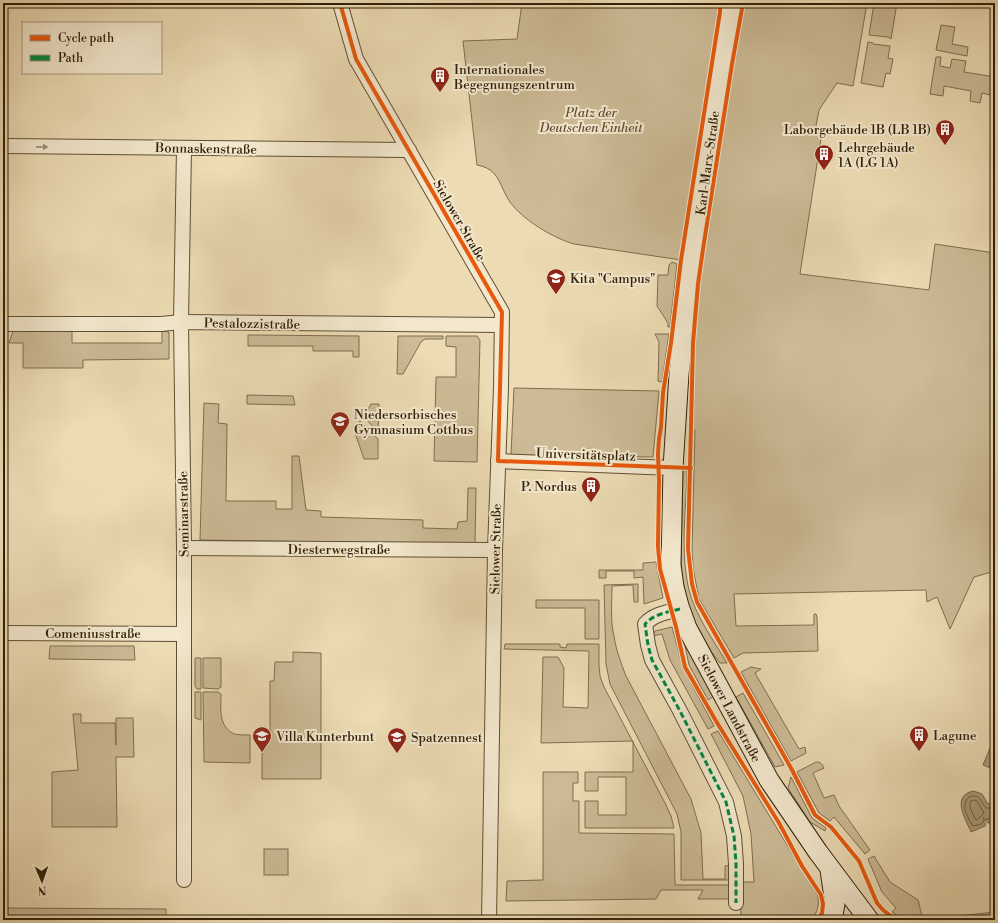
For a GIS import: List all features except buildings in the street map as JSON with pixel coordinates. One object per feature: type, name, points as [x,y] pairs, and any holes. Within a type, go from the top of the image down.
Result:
[{"type":"street","name":"Sielower Straße","points":[[340,3],[356,58],[502,312],[495,550],[489,920]]},
{"type":"street","name":"Karl-Marx-Straße","points":[[673,468],[682,345],[689,283],[732,3]]},
{"type":"street","name":"Bonnaskenstraße","points":[[3,146],[409,150]]},
{"type":"street","name":"Seminarstraße","points":[[184,148],[181,322],[184,548],[184,880]]},
{"type":"street","name":"Pestalozzistraße","points":[[3,324],[161,324],[181,322],[501,325]]},
{"type":"street","name":"Universitätsplatz","points":[[498,461],[673,468]]},
{"type":"street","name":"Sielower Landstraße","points":[[673,468],[672,565],[674,587],[687,628],[769,780],[830,868],[869,920]]},
{"type":"street","name":"Diesterwegstraße","points":[[184,548],[495,550]]},
{"type":"street","points":[[680,609],[656,616],[645,624],[648,645],[652,660],[680,711],[726,802],[734,836],[736,903]]},
{"type":"street","name":"Comeniusstraße","points":[[3,633],[184,634]]},
{"type":"street","points":[[830,868],[835,904],[832,920]]},
{"type":"green space","name":"Platz der Deutschen Einheit","points":[[522,3],[720,3],[720,12],[681,260],[574,244],[548,233],[530,222],[516,209],[506,196],[495,174],[485,167],[477,165],[463,41],[517,39]]},
{"type":"green space","points":[[743,3],[867,3],[853,86],[837,83],[819,110],[815,131],[822,132],[800,274],[929,290],[935,244],[995,253],[995,571],[974,577],[950,629],[937,597],[927,602],[926,590],[734,594],[736,626],[814,625],[814,614],[816,614],[818,651],[743,653],[734,658],[699,599],[693,568],[692,550],[695,430],[692,429],[690,410],[693,380],[693,343],[698,284],[732,64]]},
{"type":"green space","points":[[874,3],[897,3],[891,39],[888,37],[869,35]]},
{"type":"green space","points":[[941,25],[955,27],[952,44],[968,47],[967,56],[936,50]]},
{"type":"green space","points":[[868,42],[890,46],[888,58],[893,59],[890,74],[886,73],[883,87],[861,83]]},
{"type":"green space","points":[[936,57],[941,57],[940,66],[950,68],[952,59],[966,61],[964,72],[995,77],[995,96],[982,93],[980,103],[970,101],[971,91],[944,86],[943,96],[930,94]]},
{"type":"green space","points":[[672,262],[677,264],[670,327],[668,327],[668,323],[657,306],[658,275],[668,275],[669,265]]},
{"type":"green space","points":[[13,331],[72,331],[72,343],[162,343],[162,331],[169,332],[169,359],[83,360],[83,368],[23,368],[23,343],[9,343]]},
{"type":"green space","points":[[655,334],[669,334],[662,382],[658,381],[659,342]]},
{"type":"green space","points":[[248,335],[359,336],[359,357],[353,357],[353,351],[313,351],[313,346],[248,346]]},
{"type":"green space","points":[[398,336],[443,336],[443,339],[425,339],[421,342],[403,374],[397,374]]},
{"type":"green space","points":[[446,336],[477,336],[480,340],[477,462],[434,461],[436,377],[456,377],[456,347],[446,346]]},
{"type":"green space","points":[[514,388],[659,391],[653,457],[511,455]]},
{"type":"green space","points":[[247,395],[293,396],[295,405],[247,404]]},
{"type":"green space","points":[[204,403],[219,404],[218,423],[227,424],[226,501],[276,501],[276,509],[292,509],[292,456],[299,456],[306,510],[321,511],[321,517],[423,520],[423,528],[457,529],[458,522],[467,521],[468,488],[476,488],[475,544],[200,540]]},
{"type":"green space","points":[[371,404],[379,404],[378,432],[364,417]]},
{"type":"green space","points":[[360,421],[378,439],[378,459],[364,459],[353,427]]},
{"type":"green space","points":[[683,470],[686,470],[687,473],[684,546],[686,576],[689,590],[700,618],[727,663],[720,663],[697,633],[683,589],[681,563]]},
{"type":"green space","points":[[656,562],[663,598],[644,604],[643,577],[634,578],[634,571],[606,571],[606,578],[599,578],[599,570],[643,570],[643,563]]},
{"type":"green space","points":[[638,584],[638,602],[634,602],[633,585],[612,586],[612,624],[619,656],[626,676],[691,799],[701,833],[703,879],[725,879],[725,866],[730,865],[730,880],[681,880],[681,832],[677,814],[610,684],[606,664],[604,585]]},
{"type":"green space","points":[[536,600],[599,600],[599,639],[585,639],[585,608],[536,608]]},
{"type":"green space","points":[[672,627],[683,668],[714,726],[708,729],[670,660],[662,634],[653,636],[655,631]]},
{"type":"green space","points":[[683,636],[714,696],[708,700],[689,665]]},
{"type":"green space","points":[[505,644],[560,644],[560,647],[566,648],[567,644],[599,644],[600,676],[604,687],[632,741],[541,743],[543,657],[558,657],[564,668],[563,707],[588,708],[589,651],[504,649]]},
{"type":"green space","points":[[50,646],[134,646],[135,660],[49,659]]},
{"type":"green space","points":[[293,652],[321,653],[321,779],[262,779],[262,734],[270,734],[270,681],[274,681],[275,662],[293,662]]},
{"type":"green space","points":[[195,658],[201,658],[201,689],[197,689],[195,686]]},
{"type":"green space","points":[[203,658],[221,658],[221,687],[218,689],[203,688]]},
{"type":"green space","points":[[751,667],[761,669],[755,673],[799,749],[805,747],[806,753],[791,761],[741,672]]},
{"type":"green space","points":[[195,692],[201,692],[201,720],[195,718]]},
{"type":"green space","points":[[203,692],[218,692],[221,694],[221,711],[223,722],[229,731],[234,734],[250,735],[250,763],[204,762]]},
{"type":"green space","points":[[743,693],[784,765],[775,767],[736,697]]},
{"type":"green space","points":[[73,714],[81,714],[81,723],[115,723],[116,745],[116,718],[133,718],[134,757],[116,757],[117,827],[52,827],[52,772],[78,770]]},
{"type":"green space","points":[[718,731],[818,896],[818,909],[811,920],[741,920],[743,882],[754,882],[751,834],[743,796],[711,734]]},
{"type":"green space","points":[[633,742],[665,803],[671,816],[674,828],[585,828],[585,801],[598,801],[598,815],[626,815],[626,777],[598,777],[598,791],[585,791],[585,772],[633,772]]},
{"type":"green space","points":[[816,762],[819,762],[824,768],[813,773],[824,798],[834,795],[839,806],[870,850],[865,854],[834,817],[830,821],[819,813],[797,772]]},
{"type":"green space","points":[[543,772],[578,772],[578,783],[573,783],[573,801],[579,801],[579,833],[674,834],[675,885],[730,885],[730,899],[698,899],[703,890],[661,890],[656,899],[506,901],[507,881],[543,880]]},
{"type":"green space","points":[[791,777],[812,818],[826,828],[825,831],[810,822],[788,788]]},
{"type":"green space","points":[[264,849],[288,849],[288,875],[264,875]]},
{"type":"green space","points":[[874,856],[890,882],[918,900],[923,919],[907,920],[892,912],[896,908],[882,892],[868,859]]},
{"type":"green space","points":[[3,908],[166,909],[166,917],[3,916]]},
{"type":"green space","points":[[995,912],[995,916],[934,919]]},
{"type":"water","points":[[990,748],[995,750],[995,770],[983,765]]},
{"type":"water","points":[[974,791],[982,794],[988,804],[995,802],[995,821],[988,823],[983,817],[986,824],[985,826],[971,832],[963,815],[961,803],[963,797],[967,793]]},
{"type":"marked path","points":[[680,609],[666,612],[653,618],[645,624],[648,645],[652,660],[680,711],[726,802],[734,836],[736,903]]},
{"type":"cycle path","points":[[340,3],[356,59],[502,312],[498,461],[691,468]]},
{"type":"cycle path","points":[[720,3],[720,12],[681,260],[671,343],[663,393],[658,454],[658,546],[660,569],[685,667],[716,721],[779,823],[802,866],[821,895],[823,904],[822,913],[818,920]]},
{"type":"cycle path","points":[[743,3],[732,64],[698,284],[693,343],[688,549],[692,584],[697,602],[791,768],[815,815],[831,827],[859,861],[877,903],[883,910],[896,920]]},
{"type":"place","name":"Internationales Begegnungszentrum","points":[[440,93]]},
{"type":"place","name":"Laborgebäude 1B (LB 1B)","points":[[945,146]]},
{"type":"place","name":"Lehrgebäude 1A (LG 1A)","points":[[824,171]]},
{"type":"place","name":"Kita \"Campus\"","points":[[556,295]]},
{"type":"place","name":"Niedersorbisches Gymnasium Cottbus","points":[[340,438]]},
{"type":"place","name":"P. Nordus","points":[[591,503]]},
{"type":"place","name":"Lagune","points":[[919,752]]},
{"type":"place","name":"Villa Kunterbunt","points":[[262,753]]},
{"type":"place","name":"Spatzennest","points":[[397,754]]}]
